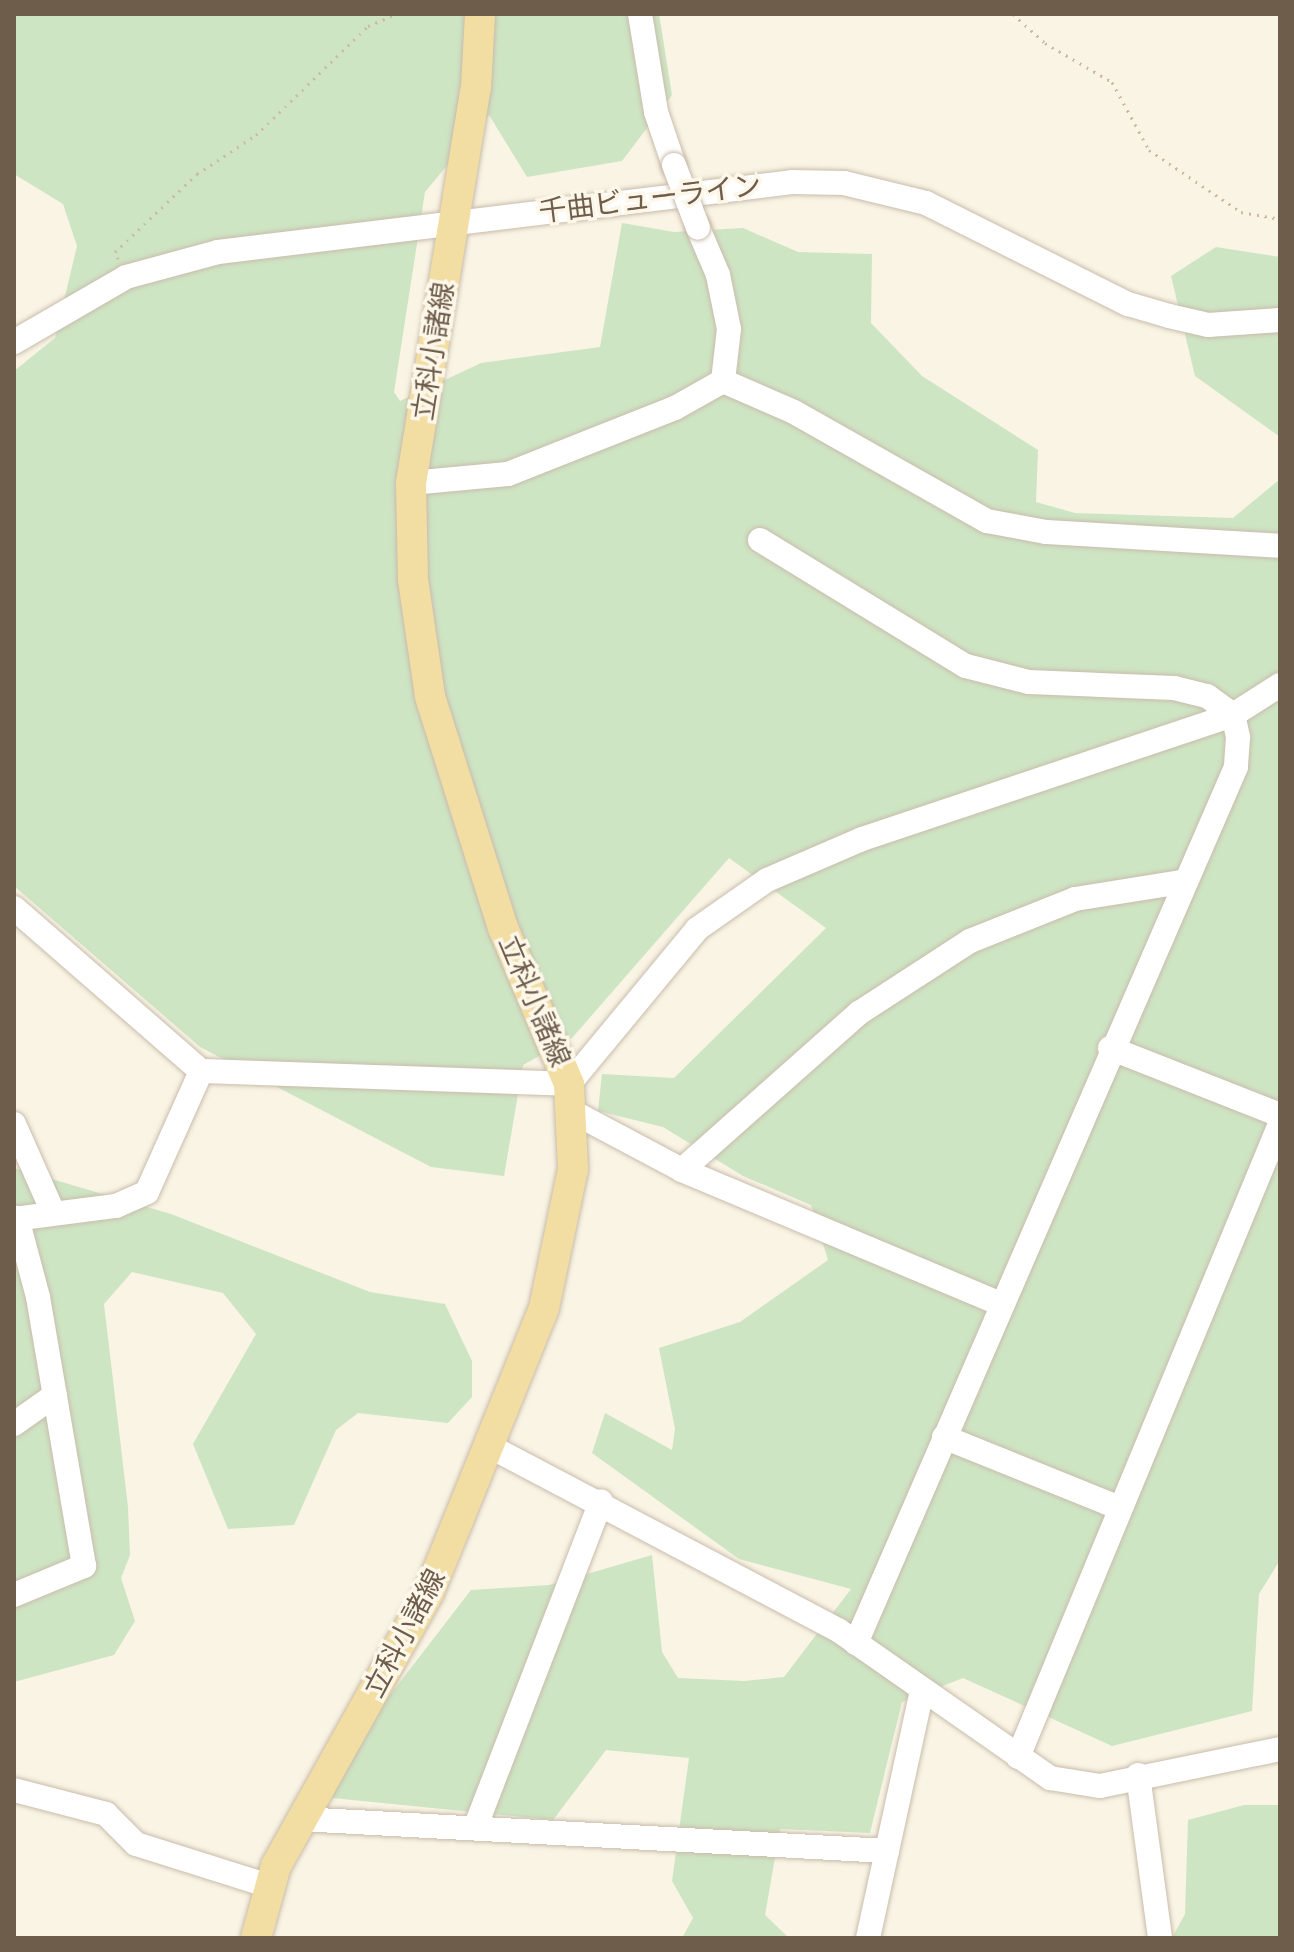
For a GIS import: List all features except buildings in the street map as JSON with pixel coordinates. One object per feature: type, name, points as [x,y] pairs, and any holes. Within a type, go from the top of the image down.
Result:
[{"type":"main road","name":"立科小諸線","points":[[256,1938],[269,1886],[300,1819],[429,1592],[544,1308],[573,1169],[571,1098],[503,928],[430,696],[418,637],[411,483],[476,88],[480,14]]},
{"type":"street","points":[[640,14],[656,112],[718,275],[729,329],[723,381]]},
{"type":"street","name":"千曲ビューライン","points":[[14,342],[126,277],[275,241],[725,188],[844,183],[962,218],[1128,304],[1208,325],[1280,320]]},
{"type":"street","points":[[411,483],[508,474],[675,408],[723,381]]},
{"type":"street","points":[[723,381],[783,406],[987,521],[1046,532],[1280,546]]},
{"type":"street","points":[[760,540],[966,666],[1029,682],[1174,688],[1207,696],[1233,715]]},
{"type":"street","points":[[571,1098],[697,929],[767,880],[862,839],[1233,715],[1280,685]]},
{"type":"street","points":[[856,1643],[1181,882],[1236,767],[1233,715]]},
{"type":"street","points":[[682,1170],[859,1013],[970,941],[1075,899],[1181,882]]},
{"type":"street","points":[[14,908],[201,1071],[571,1098],[682,1170],[1001,1304]]},
{"type":"street","points":[[1110,1048],[1280,1115]]},
{"type":"street","points":[[14,1595],[84,1566],[55,1395],[15,1219],[116,1206],[147,1192],[201,1071]]},
{"type":"street","points":[[14,1124],[53,1212]]},
{"type":"street","points":[[1018,1757],[1280,1124]]},
{"type":"street","points":[[14,1424],[55,1395]]},
{"type":"street","points":[[944,1437],[1120,1508]]},
{"type":"street","points":[[489,1446],[601,1502],[856,1643],[1050,1778],[1100,1786],[1138,1775],[1280,1749]]},
{"type":"street","points":[[475,1828],[601,1502]]},
{"type":"street","points":[[868,1938],[922,1691]]},
{"type":"street","points":[[1138,1775],[1160,1938]]},
{"type":"street","points":[[14,1790],[106,1814],[136,1844],[269,1886]]},
{"type":"street","points":[[300,1819],[887,1851]]},
{"type":"path","points":[[126,277],[115,252],[197,174],[256,135],[318,68],[368,26],[396,14]]},
{"type":"path","points":[[1013,14],[1045,43],[1112,82],[1149,150],[1241,212],[1280,219]]},
{"type":"green space","points":[[14,14],[659,14],[672,95],[622,161],[527,177],[489,115],[425,192],[394,392],[400,401],[481,363],[600,347],[622,223],[674,232],[743,228],[798,252],[872,254],[871,323],[922,376],[1038,450],[1036,502],[1075,513],[1233,518],[1280,479],[1280,1560],[1259,1594],[1252,1711],[1112,1746],[963,1678],[902,1702],[870,1833],[780,1829],[765,1915],[789,1938],[682,1938],[693,1918],[672,1881],[689,1758],[606,1750],[553,1820],[332,1798],[363,1730],[471,1590],[549,1585],[652,1555],[662,1652],[678,1678],[744,1681],[784,1677],[851,1589],[739,1559],[592,1453],[605,1413],[672,1450],[675,1429],[659,1348],[740,1322],[828,1260],[811,1205],[743,1176],[663,1127],[598,1111],[602,1074],[674,1078],[826,928],[729,858],[572,1038],[523,1065],[504,1176],[431,1167],[200,1047],[14,886],[14,371],[55,338],[77,246],[63,204],[14,174]]},
{"type":"green space","points":[[1216,247],[1280,257],[1280,437],[1195,376],[1171,276]]},
{"type":"green space","points":[[14,1168],[171,1214],[370,1292],[445,1304],[472,1361],[472,1397],[448,1423],[358,1413],[336,1430],[294,1525],[228,1529],[193,1444],[256,1334],[223,1293],[132,1272],[104,1304],[128,1507],[130,1555],[121,1578],[135,1621],[114,1655],[14,1682]]},
{"type":"green space","points":[[1244,1805],[1280,1805],[1278,1938],[1172,1938],[1185,1914],[1188,1820]]}]
